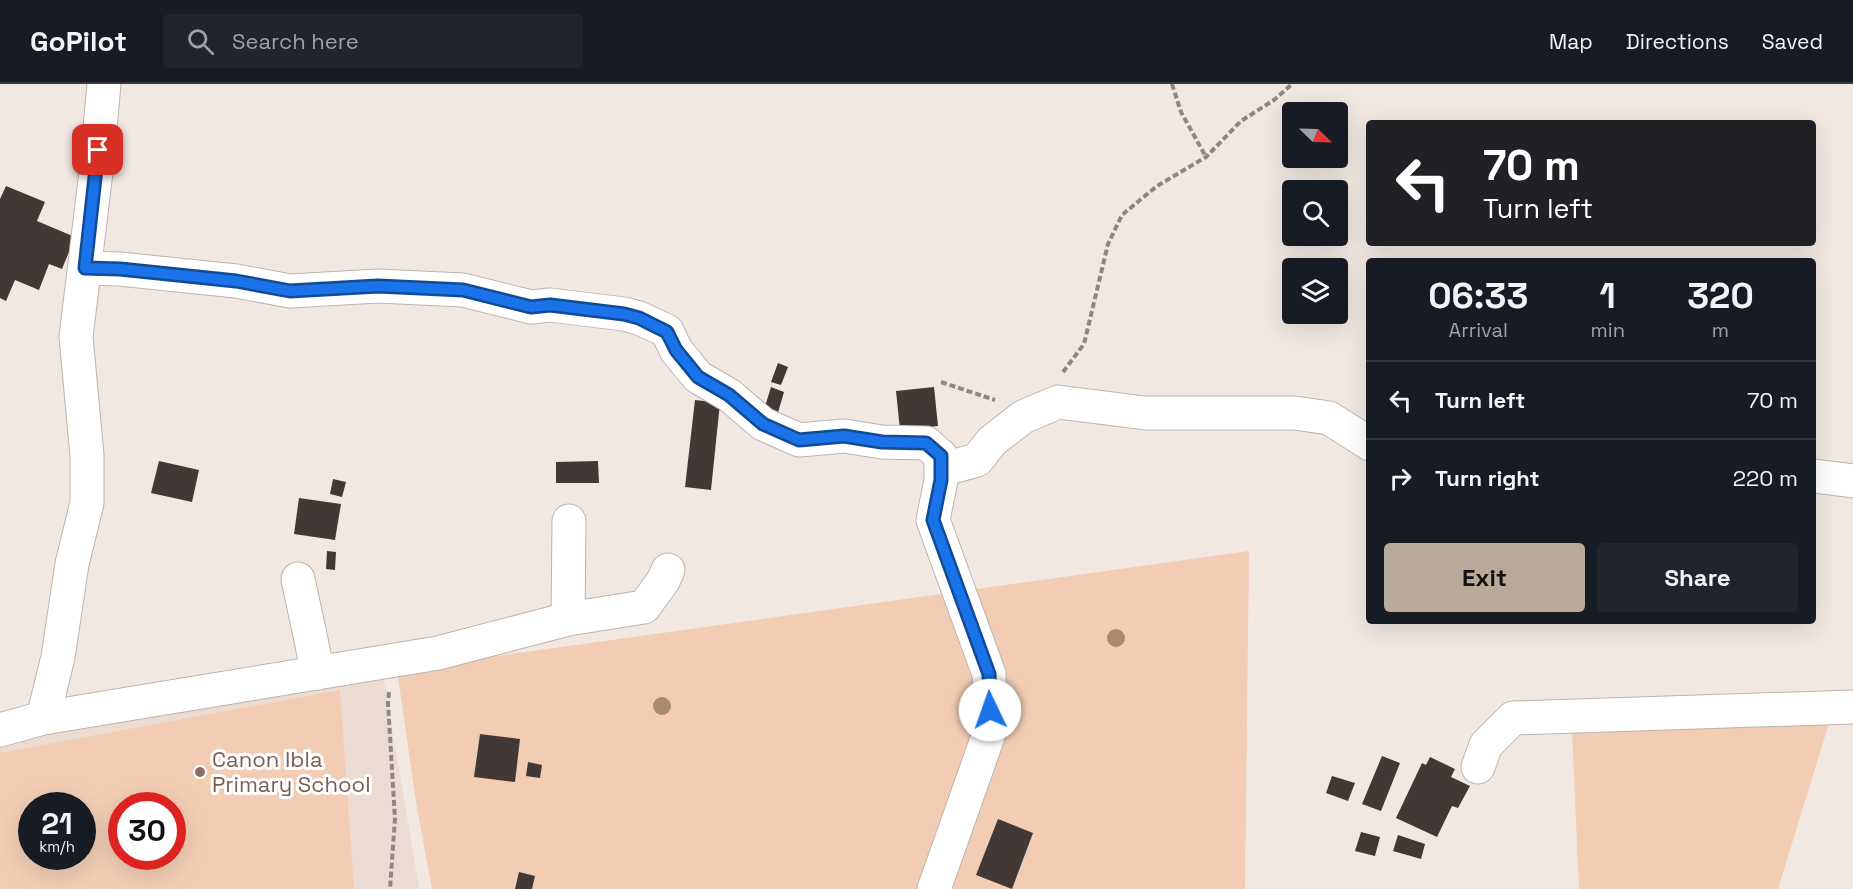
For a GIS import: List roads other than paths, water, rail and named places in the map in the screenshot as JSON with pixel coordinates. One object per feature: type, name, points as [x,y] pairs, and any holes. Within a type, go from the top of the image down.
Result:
[{"type":"street","points":[[43,718],[58,657],[72,564],[87,503],[87,455],[76,337],[104,84]]},
{"type":"street","points":[[85,268],[120,269],[236,281],[290,291],[378,286],[463,290],[531,307],[550,305],[624,314],[639,318],[667,332],[676,350],[698,377],[729,395],[763,424],[799,440],[844,436],[882,442],[926,443],[941,456],[941,480],[933,520],[989,674],[991,728],[934,889]]},
{"type":"street","points":[[941,465],[955,466],[977,460],[992,441],[1023,417],[1058,402],[1145,413],[1295,413],[1329,418],[1366,441]]},
{"type":"street","points":[[1816,476],[1853,481]]},
{"type":"street","points":[[568,620],[569,521]]},
{"type":"street","points":[[0,730],[43,718],[438,653],[568,620],[644,607],[668,570]]},
{"type":"street","points":[[298,579],[318,673]]},
{"type":"street","points":[[1478,767],[1486,745],[1513,718],[1853,707]]},
{"type":"place","name":"Canon Ibla Primary School","points":[[200,772]]}]
